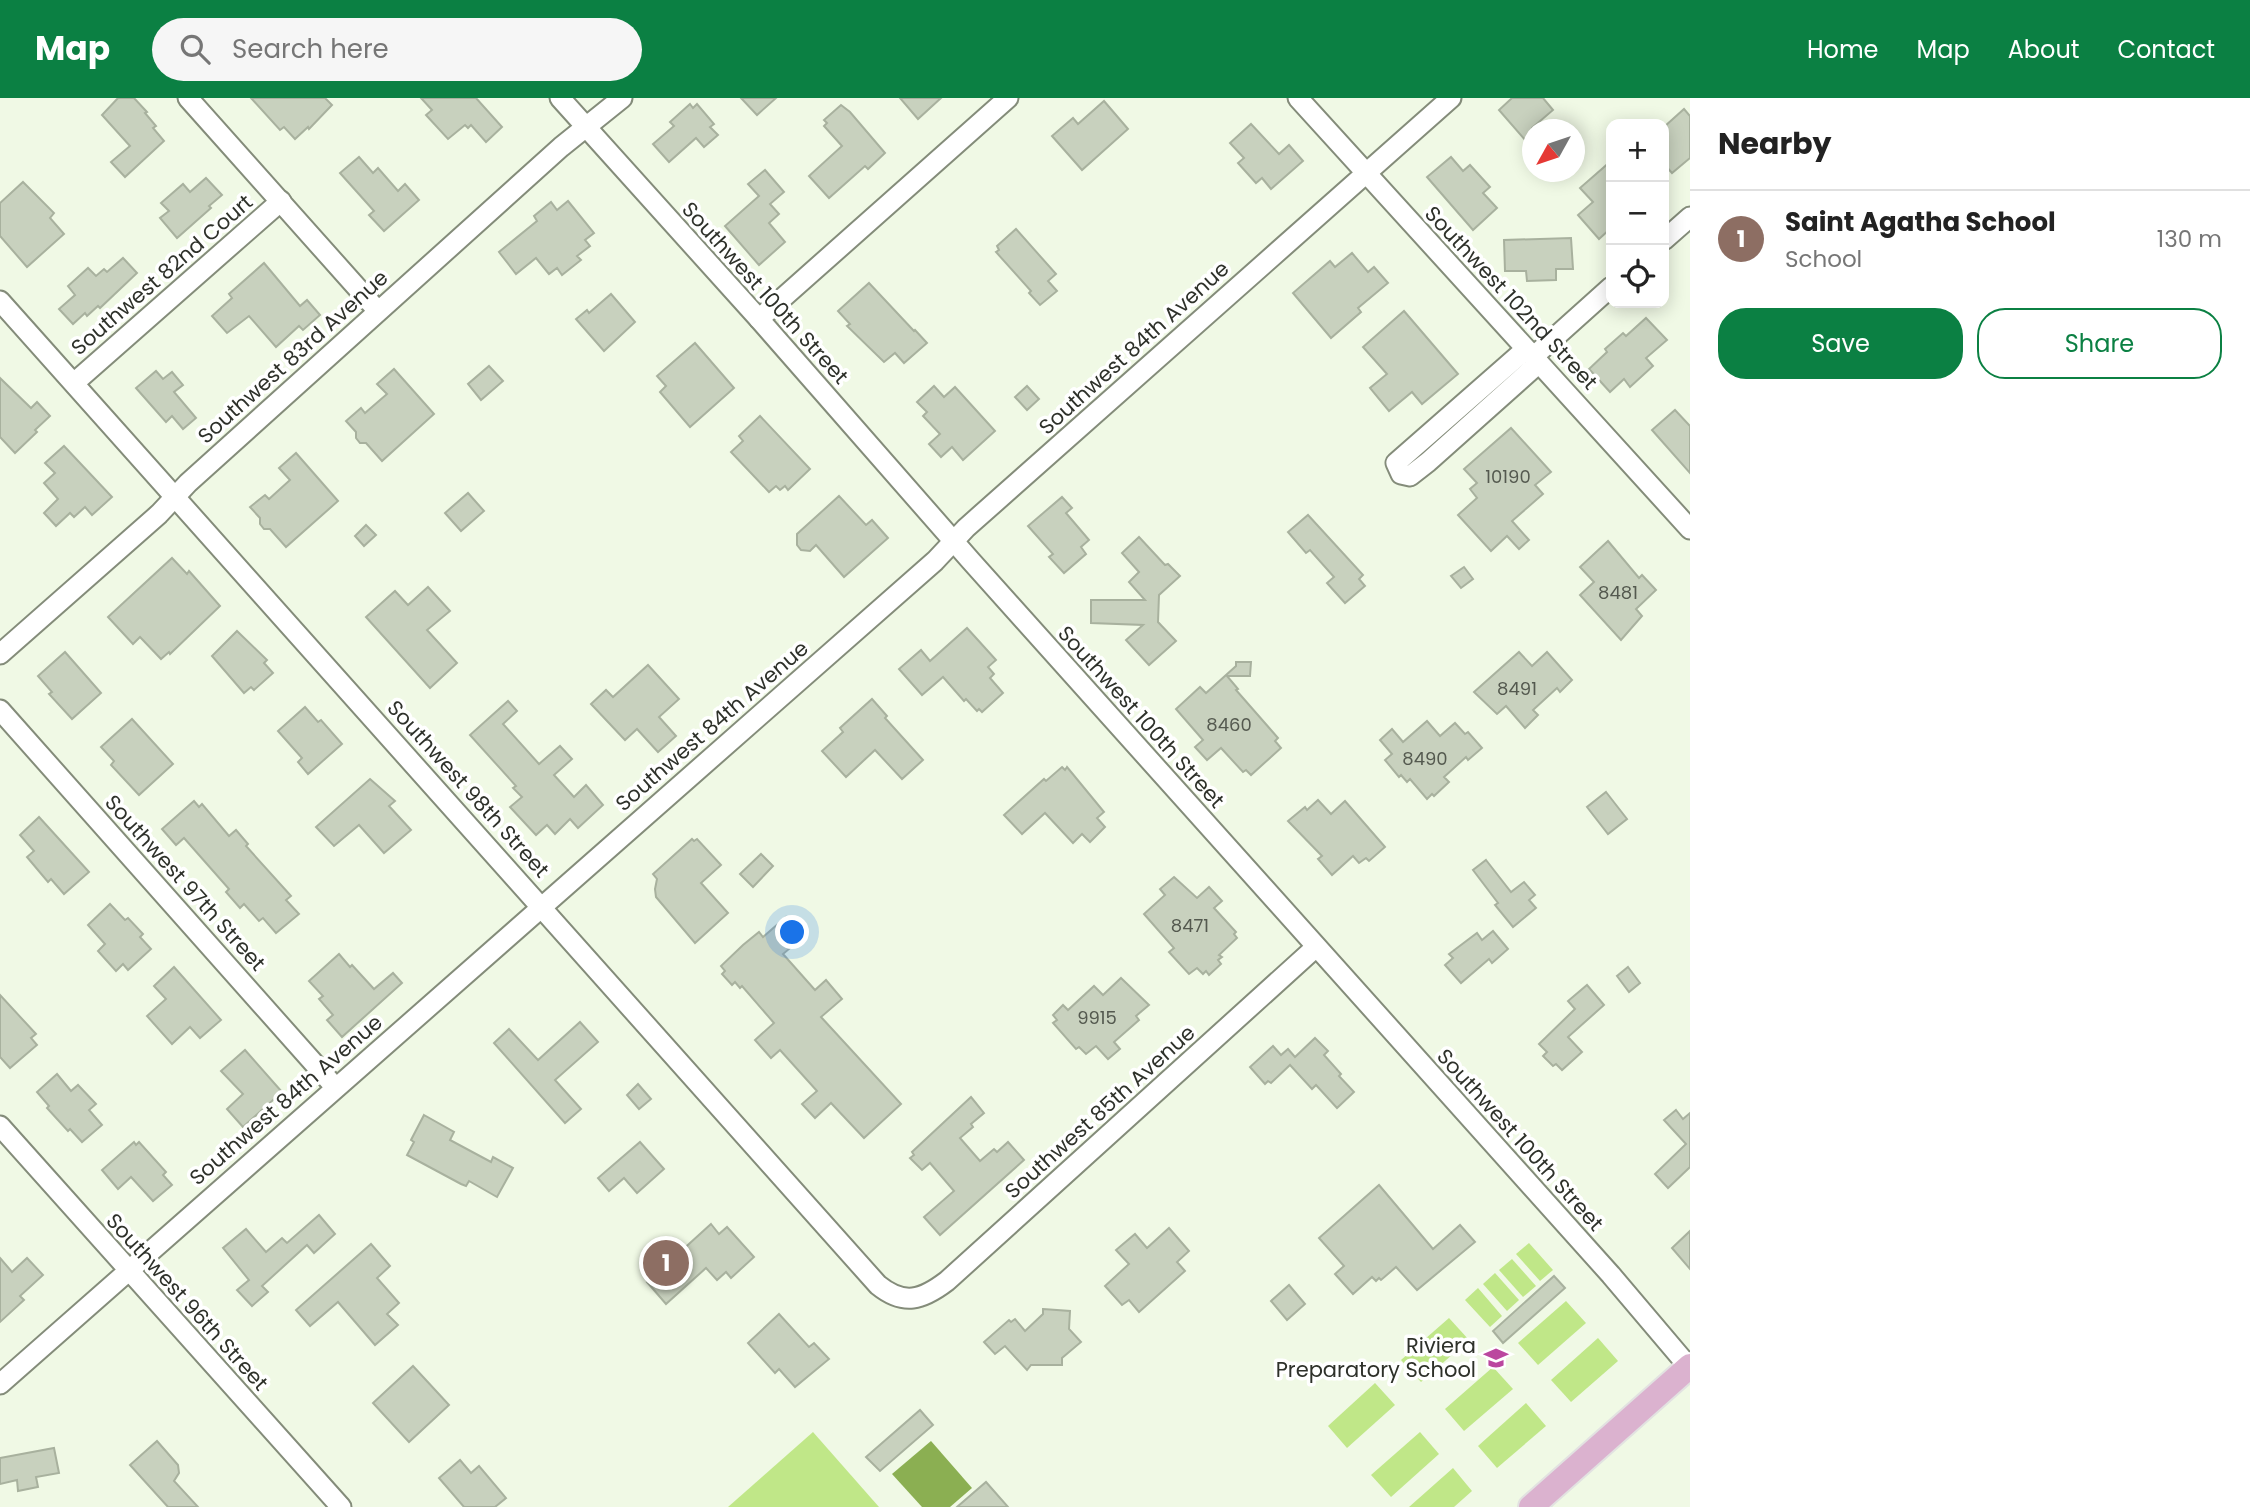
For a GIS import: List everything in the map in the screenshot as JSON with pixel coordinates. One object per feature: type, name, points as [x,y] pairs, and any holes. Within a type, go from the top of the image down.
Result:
[{"type":"main road","points":[[1531,1507],[1689,1366]]},
{"type":"street","points":[[188,98],[377,310]]},
{"type":"street","name":"Southwest 100th Street","points":[[560,98],[1611,1275],[1689,1366]]},
{"type":"street","name":"Southwest 83rd Avenue","points":[[0,654],[159,514],[377,310],[561,147],[622,98]]},
{"type":"street","points":[[759,319],[1008,98]]},
{"type":"street","name":"Southwest 102nd Street","points":[[1297,98],[1690,529]]},
{"type":"street","name":"Southwest 84th Avenue","points":[[0,1384],[935,561],[966,527],[1451,98]]},
{"type":"street","name":"Southwest 82nd Court","points":[[74,383],[281,201]]},
{"type":"street","points":[[1669,236],[1690,217]]},
{"type":"street","points":[[1537,361],[1396,463],[1401,474],[1410,475],[1428,462],[1537,361],[1606,292]]},
{"type":"street","name":"Southwest 98th Street","points":[[0,301],[878,1284],[898,1298],[907,1299]]},
{"type":"street","name":"Southwest 97th Street","points":[[0,710],[335,1087]]},
{"type":"street","name":"Southwest 85th Avenue","points":[[907,1299],[929,1293],[947,1280],[1316,947]]},
{"type":"street","name":"Southwest 96th Street","points":[[0,1126],[341,1507]]},
{"type":"shaded area","points":[[1529,1243],[1553,1270],[1540,1281],[1516,1254]]},
{"type":"shaded area","points":[[1512,1259],[1536,1286],[1523,1297],[1499,1270]]},
{"type":"shaded area","points":[[1495,1273],[1519,1300],[1507,1311],[1483,1284]]},
{"type":"shaded area","points":[[1478,1288],[1502,1316],[1490,1327],[1465,1300]]},
{"type":"shaded area","points":[[1566,1301],[1586,1323],[1538,1365],[1518,1343]]},
{"type":"shaded area","points":[[1449,1318],[1469,1340],[1421,1382],[1401,1360]]},
{"type":"shaded area","points":[[1598,1338],[1618,1361],[1571,1402],[1551,1380]]},
{"type":"shaded area","points":[[1493,1367],[1513,1389],[1464,1431],[1445,1409]]},
{"type":"shaded area","points":[[1375,1383],[1395,1405],[1347,1448],[1328,1426]]},
{"type":"shaded area","points":[[1526,1403],[1546,1426],[1497,1468],[1478,1446]]},
{"type":"shaded area","points":[[813,1432],[879,1507],[728,1507]]},
{"type":"shaded area","points":[[1420,1432],[1439,1454],[1391,1497],[1371,1475]]},
{"type":"shaded area","points":[[931,1441],[972,1488],[950,1507],[922,1507],[892,1474]]},
{"type":"shaded area","points":[[1453,1468],[1472,1491],[1454,1507],[1409,1507]]},
{"type":"building","points":[[118,98],[134,98],[147,112],[145,113],[156,126],[153,128],[164,141],[125,177],[111,162],[130,146],[102,115]]},
{"type":"building","points":[[251,98],[325,98],[332,105],[309,129],[308,127],[295,139],[284,127],[280,130]]},
{"type":"building","points":[[421,98],[476,98],[502,127],[486,142],[471,125],[468,128],[465,125],[448,139],[426,115],[432,110]]},
{"type":"building","points":[[741,98],[776,98],[757,115]]},
{"type":"building","points":[[900,98],[941,98],[918,119]]},
{"type":"building","points":[[1512,98],[1543,98],[1553,110],[1542,119],[1522,119],[1522,136],[1499,110]]},
{"type":"building","points":[[1104,101],[1128,129],[1082,170],[1052,136],[1073,118],[1078,124]]},
{"type":"building","points":[[690,104],[693,108],[697,104],[714,124],[710,127],[718,135],[704,147],[696,138],[669,162],[653,144],[674,126],[670,122]]},
{"type":"building","points":[[841,105],[885,153],[868,169],[865,166],[829,198],[809,176],[842,146],[824,126],[827,123],[824,120]]},
{"type":"building","points":[[1684,109],[1690,116],[1690,158],[1672,173],[1669,170],[1669,122]]},
{"type":"building","points":[[1251,124],[1279,154],[1289,145],[1303,161],[1271,189],[1262,178],[1256,183],[1238,163],[1244,158],[1230,143]]},
{"type":"building","points":[[359,157],[373,173],[378,168],[398,191],[405,184],[419,200],[384,231],[369,215],[374,211],[340,173]]},
{"type":"building","points":[[1451,157],[1463,171],[1470,165],[1490,187],[1483,193],[1497,208],[1473,230],[1427,177]]},
{"type":"building","points":[[1606,165],[1606,233],[1599,239],[1578,215],[1593,202],[1580,188]]},
{"type":"building","points":[[765,170],[784,192],[770,204],[779,214],[769,223],[785,242],[759,265],[725,226],[759,196],[748,184]]},
{"type":"building","points":[[206,178],[222,195],[177,238],[160,218],[169,211],[161,203],[183,184],[190,192]]},
{"type":"building","points":[[23,182],[54,213],[50,218],[64,234],[27,267],[0,236],[0,203]]},
{"type":"building","points":[[568,201],[594,233],[585,240],[590,246],[577,256],[581,260],[562,275],[557,268],[549,274],[536,258],[516,274],[499,252],[537,221],[534,216],[551,202],[557,210]]},
{"type":"building","points":[[1016,229],[1056,274],[1048,281],[1057,291],[1040,305],[996,252],[999,250],[997,246]]},
{"type":"building","points":[[1571,238],[1573,269],[1556,269],[1556,280],[1527,281],[1526,271],[1505,271],[1504,240]]},
{"type":"building","points":[[1352,253],[1368,272],[1374,267],[1388,283],[1358,308],[1361,312],[1331,338],[1293,293],[1330,261],[1335,267]]},
{"type":"building","points":[[123,258],[137,273],[100,308],[98,306],[87,316],[85,313],[73,324],[59,309],[75,295],[68,286],[88,268],[96,276],[104,269],[107,272]]},
{"type":"building","points":[[264,263],[300,306],[307,300],[320,315],[303,330],[299,326],[276,347],[249,316],[227,333],[212,316],[232,298],[229,294]]},
{"type":"building","points":[[869,283],[927,343],[904,363],[895,353],[884,362],[847,326],[850,324],[838,311]]},
{"type":"building","points":[[611,294],[635,322],[604,351],[576,319],[587,310],[589,313]]},
{"type":"building","points":[[1404,311],[1458,374],[1422,404],[1412,392],[1389,411],[1370,388],[1387,374],[1363,347]]},
{"type":"building","points":[[1646,318],[1667,340],[1646,358],[1653,366],[1630,387],[1624,379],[1610,392],[1589,369],[1607,352],[1605,349],[1623,333],[1626,336]]},
{"type":"building","points":[[695,343],[734,388],[690,427],[660,392],[666,386],[657,376]]},
{"type":"building","points":[[489,366],[503,381],[481,400],[468,384]]},
{"type":"building","points":[[394,369],[434,414],[382,461],[366,443],[360,443],[356,432],[346,421],[361,408],[365,413],[387,394],[377,384]]},
{"type":"building","points":[[156,371],[163,379],[172,372],[183,385],[174,392],[196,418],[183,429],[172,416],[166,422],[136,388]]},
{"type":"building","points":[[0,378],[31,408],[37,402],[50,416],[15,453],[0,437]]},
{"type":"building","points":[[934,386],[944,397],[955,387],[995,431],[963,460],[952,447],[941,457],[929,444],[940,434],[923,416],[927,412],[917,402]]},
{"type":"building","points":[[1027,386],[1039,399],[1027,410],[1015,397]]},
{"type":"building","points":[[1675,410],[1690,426],[1690,473],[1652,430]]},
{"type":"building","points":[[760,416],[810,469],[788,490],[785,486],[780,490],[776,486],[769,492],[731,452],[743,441],[739,436]]},
{"type":"building","points":[[1511,428],[1551,472],[1535,485],[1543,494],[1512,521],[1529,540],[1519,549],[1507,536],[1491,551],[1458,515],[1477,498],[1470,489],[1477,483],[1464,469]]},
{"type":"building","points":[[64,446],[112,497],[92,515],[85,507],[74,517],[70,513],[56,526],[44,513],[58,499],[44,483],[55,473],[45,463]]},
{"type":"building","points":[[296,453],[338,501],[286,547],[270,529],[264,529],[260,518],[250,507],[265,495],[269,499],[290,480],[279,468]]},
{"type":"building","points":[[468,493],[484,511],[461,531],[445,513]]},
{"type":"building","points":[[839,496],[866,525],[872,520],[888,538],[844,577],[816,545],[810,551],[801,550],[797,545],[797,534]]},
{"type":"building","points":[[1062,497],[1072,508],[1066,513],[1089,540],[1081,547],[1086,554],[1064,573],[1049,557],[1053,554],[1028,526]]},
{"type":"building","points":[[1308,515],[1363,575],[1359,579],[1365,586],[1345,603],[1327,583],[1334,577],[1310,550],[1306,553],[1288,532]]},
{"type":"building","points":[[366,525],[376,535],[364,546],[355,536]]},
{"type":"building","points":[[1139,537],[1165,565],[1168,564],[1180,576],[1159,595],[1158,622],[1176,641],[1149,665],[1126,640],[1143,625],[1091,623],[1091,600],[1145,600],[1129,582],[1139,572],[1122,553]]},
{"type":"building","points":[[1608,541],[1639,578],[1642,575],[1656,590],[1636,609],[1642,616],[1621,640],[1580,595],[1594,582],[1580,567]]},
{"type":"building","points":[[172,558],[187,574],[189,571],[220,606],[170,654],[169,652],[161,659],[140,637],[133,644],[108,617]]},
{"type":"building","points":[[1464,567],[1473,579],[1461,588],[1451,576]]},
{"type":"building","points":[[428,587],[450,611],[427,630],[457,663],[430,688],[366,617],[395,591],[408,605]]},
{"type":"building","points":[[967,628],[996,660],[988,667],[994,674],[990,678],[1003,693],[982,712],[979,709],[977,711],[966,699],[964,701],[943,677],[922,695],[899,669],[921,650],[930,661]]},
{"type":"building","points":[[237,631],[267,660],[264,663],[273,673],[254,690],[251,687],[244,693],[212,656]]},
{"type":"building","points":[[65,652],[101,693],[72,719],[49,694],[52,692],[38,676]]},
{"type":"building","points":[[1519,652],[1532,666],[1547,652],[1572,680],[1560,692],[1557,688],[1533,710],[1538,715],[1525,728],[1506,706],[1497,714],[1474,692]]},
{"type":"building","points":[[1236,662],[1251,662],[1250,676],[1227,676],[1278,738],[1275,741],[1281,748],[1251,775],[1246,770],[1243,772],[1221,748],[1207,760],[1195,747],[1203,740],[1176,709],[1200,687],[1206,693],[1236,666]]},
{"type":"building","points":[[648,665],[679,699],[659,717],[676,736],[658,752],[637,729],[625,740],[591,704],[606,690],[613,697]]},
{"type":"building","points":[[872,699],[887,716],[885,718],[923,760],[902,779],[875,750],[846,777],[822,751],[843,732],[840,728]]},
{"type":"building","points":[[508,701],[517,711],[503,724],[539,764],[560,746],[572,759],[554,775],[574,797],[586,785],[603,805],[578,828],[570,819],[555,834],[547,825],[536,835],[510,807],[522,797],[513,788],[516,786],[470,735]]},
{"type":"building","points":[[305,707],[318,722],[321,720],[342,744],[308,774],[298,762],[302,758],[278,731]]},
{"type":"building","points":[[132,719],[173,764],[139,795],[111,765],[114,761],[101,747]]},
{"type":"building","points":[[1427,721],[1440,736],[1455,723],[1465,734],[1468,732],[1482,748],[1468,760],[1466,757],[1444,777],[1449,782],[1427,799],[1410,779],[1407,782],[1401,775],[1399,777],[1385,760],[1392,754],[1380,740],[1392,729],[1403,742]]},
{"type":"building","points":[[1062,767],[1065,770],[1067,767],[1104,812],[1097,818],[1105,827],[1090,842],[1082,834],[1073,843],[1045,813],[1022,834],[1004,815],[1044,779],[1046,781]]},
{"type":"building","points":[[370,779],[395,801],[389,806],[411,830],[384,853],[359,825],[334,846],[316,827]]},
{"type":"building","points":[[1606,792],[1627,819],[1608,834],[1587,807]]},
{"type":"building","points":[[1318,800],[1331,814],[1345,801],[1385,847],[1369,861],[1366,858],[1359,863],[1353,856],[1332,875],[1318,859],[1322,856],[1288,821]]},
{"type":"building","points":[[194,801],[199,807],[202,804],[229,836],[236,830],[248,844],[246,846],[291,896],[286,900],[299,914],[276,933],[263,918],[259,921],[244,904],[240,908],[226,892],[229,889],[184,838],[176,845],[162,829]]},
{"type":"building","points":[[39,817],[89,872],[64,894],[51,879],[48,882],[27,857],[34,851],[20,835]]},
{"type":"building","points":[[692,839],[697,839],[721,865],[701,883],[728,913],[695,943],[656,897],[657,879],[653,874]]},
{"type":"building","points":[[761,854],[773,866],[753,887],[740,874]]},
{"type":"building","points":[[1486,860],[1511,892],[1524,882],[1535,895],[1529,900],[1536,908],[1513,927],[1473,870]]},
{"type":"building","points":[[1174,877],[1197,898],[1209,887],[1222,901],[1214,908],[1236,932],[1234,934],[1237,938],[1219,955],[1222,957],[1218,960],[1221,964],[1209,975],[1206,971],[1203,974],[1197,968],[1189,974],[1169,952],[1174,948],[1144,914],[1165,895],[1160,889]]},
{"type":"building","points":[[110,904],[143,934],[140,937],[151,949],[128,970],[123,964],[116,971],[98,951],[105,944],[88,925]]},
{"type":"building","points":[[786,917],[803,937],[783,954],[815,990],[826,980],[842,999],[821,1017],[901,1104],[864,1138],[831,1103],[815,1118],[802,1104],[817,1091],[780,1050],[771,1058],[755,1040],[774,1023],[742,986],[740,988],[735,982],[732,985],[722,974],[725,971],[721,966],[743,945],[759,932],[763,937]]},
{"type":"building","points":[[1493,931],[1508,949],[1492,963],[1489,959],[1461,983],[1445,965],[1453,958],[1449,954],[1477,933],[1482,940]]},
{"type":"building","points":[[339,954],[374,989],[393,973],[402,983],[342,1037],[327,1020],[333,1015],[319,999],[323,996],[309,981]]},
{"type":"building","points":[[174,967],[221,1020],[200,1038],[190,1027],[172,1044],[147,1016],[166,999],[154,986]]},
{"type":"building","points":[[1628,967],[1640,983],[1629,992],[1617,976]]},
{"type":"building","points":[[1121,978],[1149,1005],[1136,1016],[1139,1020],[1114,1042],[1120,1049],[1108,1059],[1096,1046],[1086,1054],[1079,1047],[1076,1049],[1053,1023],[1057,1020],[1053,1015],[1063,1005],[1068,1010],[1094,986],[1103,995]]},
{"type":"building","points":[[1587,985],[1604,1005],[1568,1037],[1582,1052],[1562,1070],[1556,1064],[1553,1066],[1543,1056],[1547,1052],[1539,1044],[1575,1009],[1568,1001]]},
{"type":"building","points":[[0,995],[36,1034],[31,1038],[37,1045],[10,1068],[0,1057]]},
{"type":"building","points":[[580,1022],[598,1042],[555,1080],[581,1109],[565,1123],[494,1043],[509,1029],[538,1060]]},
{"type":"building","points":[[1315,1038],[1328,1051],[1324,1055],[1354,1092],[1337,1108],[1316,1085],[1312,1089],[1290,1065],[1271,1083],[1268,1081],[1265,1084],[1250,1067],[1273,1046],[1281,1055],[1288,1049],[1295,1057]]},
{"type":"building","points":[[245,1050],[282,1092],[243,1127],[227,1109],[243,1094],[221,1071]]},
{"type":"building","points":[[57,1074],[71,1091],[78,1085],[96,1104],[89,1110],[102,1125],[82,1142],[47,1108],[49,1106],[37,1092]]},
{"type":"building","points":[[638,1084],[651,1099],[639,1109],[627,1095]]},
{"type":"building","points":[[971,1097],[984,1113],[960,1138],[980,1161],[1008,1142],[1024,1160],[940,1235],[924,1217],[954,1191],[930,1163],[922,1170],[910,1158],[914,1155],[912,1152]]},
{"type":"building","points":[[1676,1110],[1683,1119],[1690,1113],[1690,1167],[1668,1188],[1655,1174],[1686,1144],[1664,1120]]},
{"type":"building","points":[[424,1115],[454,1132],[450,1140],[491,1162],[493,1157],[513,1168],[497,1197],[469,1181],[466,1186],[461,1184],[407,1155],[414,1142],[411,1140]]},
{"type":"building","points":[[134,1142],[136,1145],[139,1142],[166,1172],[163,1175],[172,1185],[153,1201],[131,1177],[118,1189],[102,1170]]},
{"type":"building","points":[[640,1142],[664,1169],[637,1193],[624,1178],[609,1191],[598,1178]]},
{"type":"building","points":[[1379,1185],[1433,1249],[1460,1225],[1475,1242],[1417,1290],[1396,1267],[1381,1280],[1379,1278],[1376,1281],[1372,1277],[1353,1294],[1335,1274],[1344,1266],[1319,1238]]},
{"type":"building","points":[[319,1215],[335,1234],[314,1253],[307,1245],[262,1286],[268,1292],[252,1306],[237,1290],[249,1280],[223,1248],[246,1229],[266,1252],[282,1238],[287,1243]]},
{"type":"building","points":[[711,1224],[719,1234],[727,1227],[754,1257],[731,1278],[726,1272],[717,1280],[706,1268],[666,1304],[647,1282]]},
{"type":"building","points":[[1169,1228],[1189,1251],[1177,1262],[1185,1271],[1139,1312],[1129,1300],[1122,1305],[1105,1286],[1129,1264],[1116,1250],[1135,1234],[1147,1248]]},
{"type":"building","points":[[1690,1231],[1690,1269],[1672,1248]]},
{"type":"building","points":[[371,1244],[390,1266],[377,1278],[399,1303],[387,1314],[398,1325],[375,1345],[338,1302],[310,1326],[296,1310]]},
{"type":"building","points":[[0,1258],[12,1272],[27,1258],[43,1275],[20,1296],[24,1300],[0,1322]]},
{"type":"building","points":[[1554,1276],[1565,1288],[1503,1343],[1493,1331]]},
{"type":"building","points":[[1289,1285],[1305,1304],[1287,1320],[1271,1301]]},
{"type":"building","points":[[1043,1309],[1070,1311],[1069,1329],[1081,1342],[1062,1358],[1062,1365],[1031,1365],[1027,1370],[1005,1346],[995,1354],[984,1342],[1009,1320],[1011,1322],[1015,1319],[1025,1331],[1043,1314]]},
{"type":"building","points":[[779,1314],[809,1347],[814,1343],[829,1359],[795,1387],[779,1369],[775,1373],[748,1343]]},
{"type":"building","points":[[413,1366],[449,1405],[409,1442],[373,1403]]},
{"type":"building","points":[[920,1410],[933,1425],[880,1471],[866,1457]]},
{"type":"building","points":[[157,1441],[178,1465],[179,1473],[174,1481],[198,1507],[168,1507],[130,1465]]},
{"type":"building","points":[[54,1448],[59,1473],[36,1477],[38,1487],[18,1491],[17,1480],[0,1484],[0,1458]]},
{"type":"building","points":[[460,1460],[471,1473],[479,1466],[506,1498],[495,1507],[464,1507],[439,1478]]},
{"type":"building","points":[[986,1482],[1008,1507],[957,1507]]},
{"type":"place","name":"Saint Agatha School","points":[[666,1263]]},
{"type":"place","name":"Riviera Preparatory School","points":[[1496,1358]]}]
